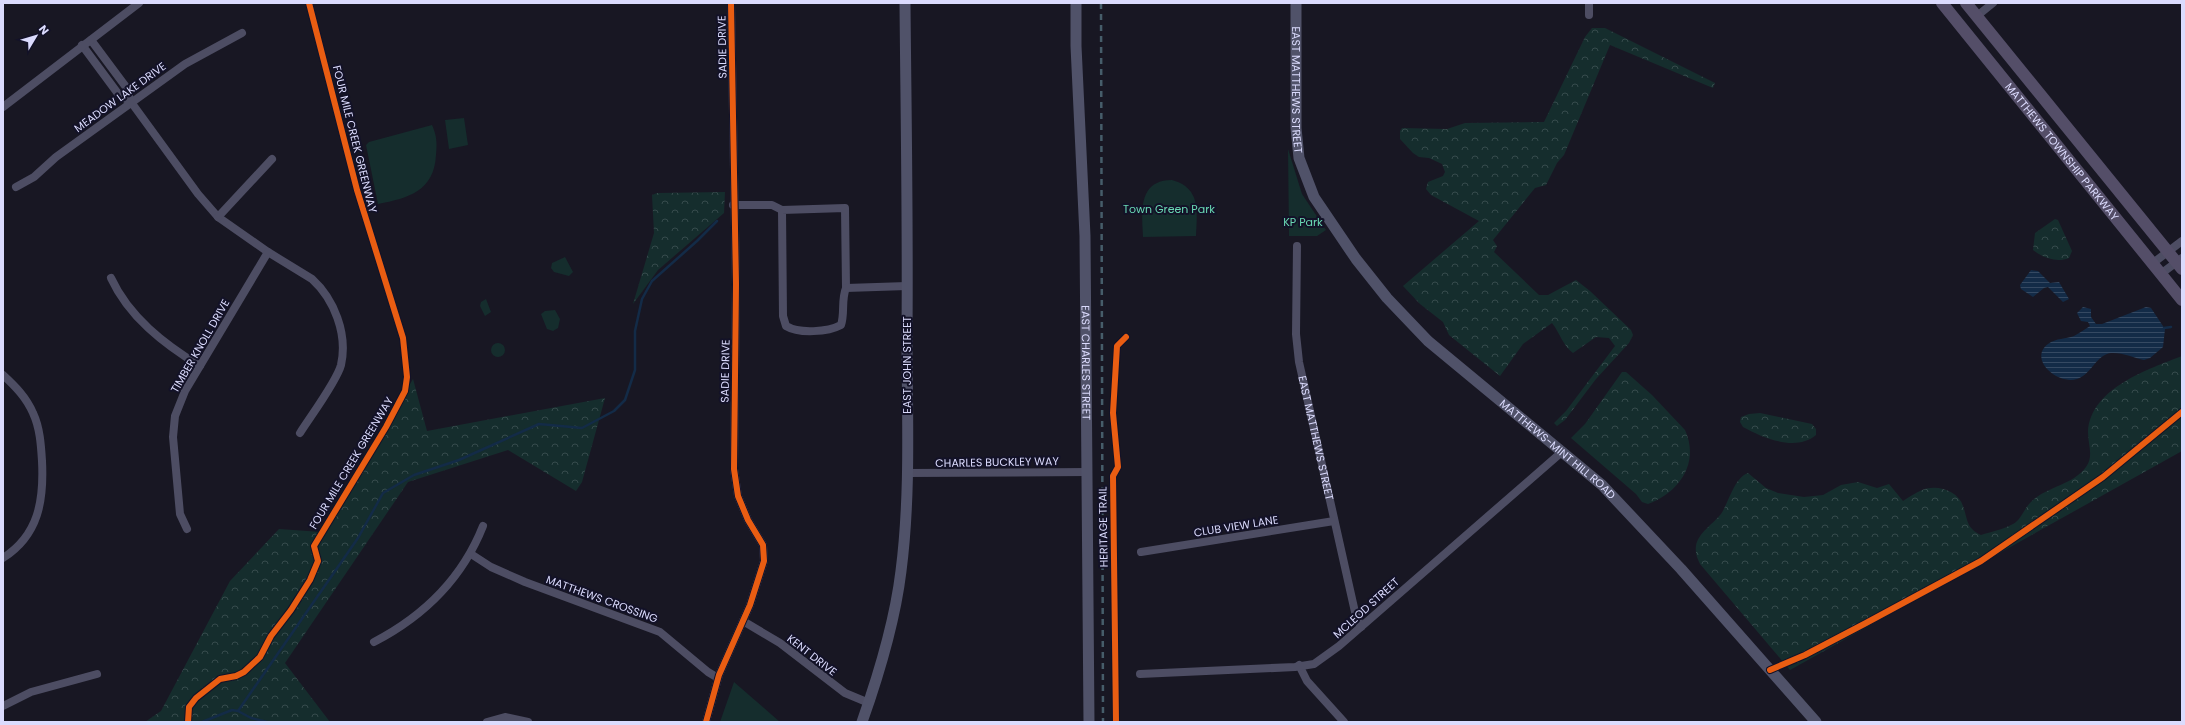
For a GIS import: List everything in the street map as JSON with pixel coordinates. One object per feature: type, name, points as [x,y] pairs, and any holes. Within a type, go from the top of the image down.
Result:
[{"type":"main road","name":"EAST JOHN STREET","points":[[862,722],[869,703],[890,628],[901,571],[906,474],[907,411],[905,3]]},
{"type":"main road","name":"EAST CHARLES STREET","points":[[1076,3],[1076,46],[1085,236],[1089,722]]},
{"type":"main road","name":"EAST MATTHEWS STREET","points":[[1296,3],[1296,128],[1297,147],[1305,177]]},
{"type":"main road","name":"MATTHEWS TOWNSHIP PARKWAY","points":[[1942,3],[2162,273],[2182,300]]},
{"type":"main road","name":"MATTHEWS TOWNSHIP PARKWAY","points":[[1966,3],[2168,251],[2180,263]]},
{"type":"main road","name":"MATTHEWS-MINT HILL ROAD","points":[[1305,177],[1314,197],[1338,233],[1387,298],[1411,325],[1428,341],[1563,451],[1602,485],[1633,517],[1816,722]]},
{"type":"street","points":[[3,106],[82,45],[132,10],[139,3]]},
{"type":"street","name":"SADIE DRIVE","points":[[706,722],[718,678],[743,621],[763,569],[764,553],[763,545],[743,510],[738,496],[734,469],[736,284],[733,205],[731,3]]},
{"type":"street","points":[[1589,15],[1590,3]]},
{"type":"street","points":[[1977,16],[1993,3]]},
{"type":"street","name":"MEADOW LAKE DRIVE","points":[[16,187],[34,177],[56,157],[185,64],[242,34]]},
{"type":"street","points":[[91,40],[126,87],[131,102],[198,194],[218,217],[268,252],[312,279],[323,289],[332,302],[342,342],[341,366],[300,433]]},
{"type":"street","points":[[82,45],[119,95],[131,102]]},
{"type":"street","points":[[218,217],[272,159]]},
{"type":"street","points":[[733,205],[772,205],[782,210],[845,208],[846,288],[841,325],[834,329],[793,330],[786,326],[783,316],[782,210]]},
{"type":"street","points":[[2153,263],[2182,241]]},
{"type":"street","name":"EAST MATTHEWS STREET","points":[[1297,246],[1297,351],[1355,612],[1361,627]]},
{"type":"street","name":"TIMBER KNOLL DRIVE","points":[[187,529],[180,514],[173,437],[174,424],[182,396],[268,252]]},
{"type":"street","points":[[2162,273],[2180,263]]},
{"type":"street","points":[[111,278],[124,303],[138,318],[164,342],[200,366]]},
{"type":"street","points":[[846,288],[907,286]]},
{"type":"street","points":[[3,375],[18,389],[34,414],[40,438],[43,485],[41,504],[33,525],[15,549],[3,558]]},
{"type":"street","name":"MCLEOD STREET","points":[[1140,674],[1299,666],[1319,661],[1361,627],[1563,451]]},
{"type":"street","name":"CHARLES BUCKLEY WAY","points":[[906,474],[1088,472]]},
{"type":"street","name":"CLUB VIEW LANE","points":[[1141,552],[1334,521]]},
{"type":"street","points":[[374,642],[412,619],[434,600],[454,579],[471,554],[483,526]]},
{"type":"street","name":"MATTHEWS CROSSING","points":[[471,554],[491,567],[525,582],[660,632],[708,672],[718,678]]},
{"type":"street","name":"KENT DRIVE","points":[[743,621],[780,643],[815,672],[845,694],[869,703]]},
{"type":"street","points":[[1299,666],[1307,681],[1344,722]]},
{"type":"street","points":[[3,706],[31,692],[97,674]]},
{"type":"street","points":[[487,722],[505,717],[528,722]]},
{"type":"green space","points":[[1592,28],[1605,28],[1715,83],[1713,88],[1610,45],[1564,155],[1557,163],[1546,185],[1535,188],[1493,240],[1497,246],[1494,252],[1539,295],[1548,295],[1576,280],[1590,291],[1631,330],[1633,335],[1629,343],[1596,379],[1565,420],[1557,426],[1554,423],[1566,411],[1615,346],[1609,338],[1596,337],[1573,353],[1564,343],[1552,323],[1523,344],[1500,376],[1449,335],[1443,322],[1420,304],[1403,286],[1479,221],[1431,195],[1426,189],[1428,182],[1443,176],[1445,172],[1442,164],[1429,158],[1419,157],[1413,153],[1400,139],[1400,131],[1402,128],[1447,129],[1465,123],[1544,122],[1585,37]]},
{"type":"green space","points":[[464,118],[468,145],[449,149],[445,120]]},
{"type":"green space","points":[[432,125],[436,136],[436,155],[434,167],[425,185],[418,191],[400,199],[378,204],[366,145],[369,142]]},
{"type":"green space","name":"KP Park","points":[[1288,149],[1302,194],[1326,230],[1317,236],[1289,236]]},
{"type":"green space","name":"Town Green Park","points":[[1172,180],[1188,189],[1193,195],[1197,218],[1196,236],[1143,237],[1142,218],[1144,200],[1147,192],[1153,186],[1161,182]]},
{"type":"green space","points":[[725,192],[724,213],[658,270],[633,304],[654,233],[652,195],[657,193]]},
{"type":"green space","points":[[2055,219],[2058,220],[2072,251],[2069,258],[2060,260],[2050,259],[2033,250],[2035,233]]},
{"type":"green space","points":[[565,257],[573,272],[569,276],[554,272],[551,268],[552,263]]},
{"type":"green space","points":[[486,299],[491,312],[485,316],[480,306],[481,302]]},
{"type":"green space","points":[[555,310],[560,319],[558,328],[553,331],[547,329],[541,314],[545,311]]},
{"type":"green space","points":[[498,343],[503,345],[505,350],[503,355],[498,357],[493,355],[491,350],[493,345]]},
{"type":"green space","points":[[2182,356],[2182,451],[1790,670],[1698,560],[1696,553],[1697,541],[1706,529],[1721,514],[1735,485],[1748,473],[1766,488],[1778,493],[1804,497],[1823,495],[1841,485],[1858,482],[1877,488],[1889,484],[1903,501],[1922,490],[1928,488],[1940,488],[1952,492],[1960,500],[1968,523],[1981,535],[2006,527],[2018,520],[2028,505],[2036,497],[2074,478],[2086,467],[2090,459],[2088,432],[2091,417],[2099,403],[2110,392],[2123,382],[2138,374]]},
{"type":"green space","points":[[1622,372],[1626,372],[1652,395],[1685,430],[1689,442],[1690,454],[1684,475],[1669,492],[1648,504],[1642,502],[1636,494],[1571,438],[1585,424]]},
{"type":"green space","points":[[413,379],[427,431],[605,398],[582,482],[576,491],[508,450],[408,482],[285,663],[330,722],[145,722],[161,711],[230,581],[279,529],[321,532]]},
{"type":"green space","points":[[1760,413],[1812,424],[1816,429],[1816,435],[1808,440],[1789,443],[1770,439],[1743,427],[1740,422],[1741,417],[1749,414]]},
{"type":"green space","points":[[734,682],[780,722],[720,722]]},
{"type":"water","points":[[2031,270],[2038,271],[2050,283],[2059,282],[2069,299],[2063,302],[2048,287],[2044,288],[2033,297],[2021,289],[2020,285]]},
{"type":"water","points":[[2083,307],[2091,309],[2091,317],[2096,324],[2102,324],[2146,307],[2151,308],[2165,329],[2163,347],[2150,358],[2144,360],[2119,353],[2111,353],[2101,357],[2086,374],[2077,379],[2069,380],[2054,375],[2043,363],[2041,357],[2043,350],[2051,342],[2074,336],[2090,326],[2088,322],[2081,321],[2077,313]]},
{"type":"waterway","points":[[238,711],[358,538],[383,493],[414,475],[459,460],[539,424],[582,428],[614,411],[625,400],[635,370],[635,331],[642,299],[652,281],[717,221]]},
{"type":"waterway","points":[[2164,328],[2171,327]]},
{"type":"waterway","points":[[202,722],[232,710],[238,711],[251,718],[267,722]]},
{"type":"railway","points":[[1101,3],[1103,722]]},
{"type":"cycle path","name":"FOUR MILE CREEK GREENWAY","points":[[188,722],[189,707],[196,698],[220,679],[236,676],[244,672],[260,657],[271,636],[291,610],[310,580],[318,561],[314,546],[386,427],[405,391],[407,377],[403,338],[357,190],[309,3]]},
{"type":"cycle path","points":[[706,722],[719,675],[750,605],[764,561],[763,545],[748,520],[738,496],[734,469],[736,284],[731,3]]},
{"type":"cycle path","name":"HERITAGE TRAIL","points":[[1116,722],[1113,476],[1118,467],[1113,413],[1117,346],[1126,337]]},
{"type":"cycle path","points":[[1770,670],[1805,655],[1981,561],[2103,477],[2182,412]]}]
